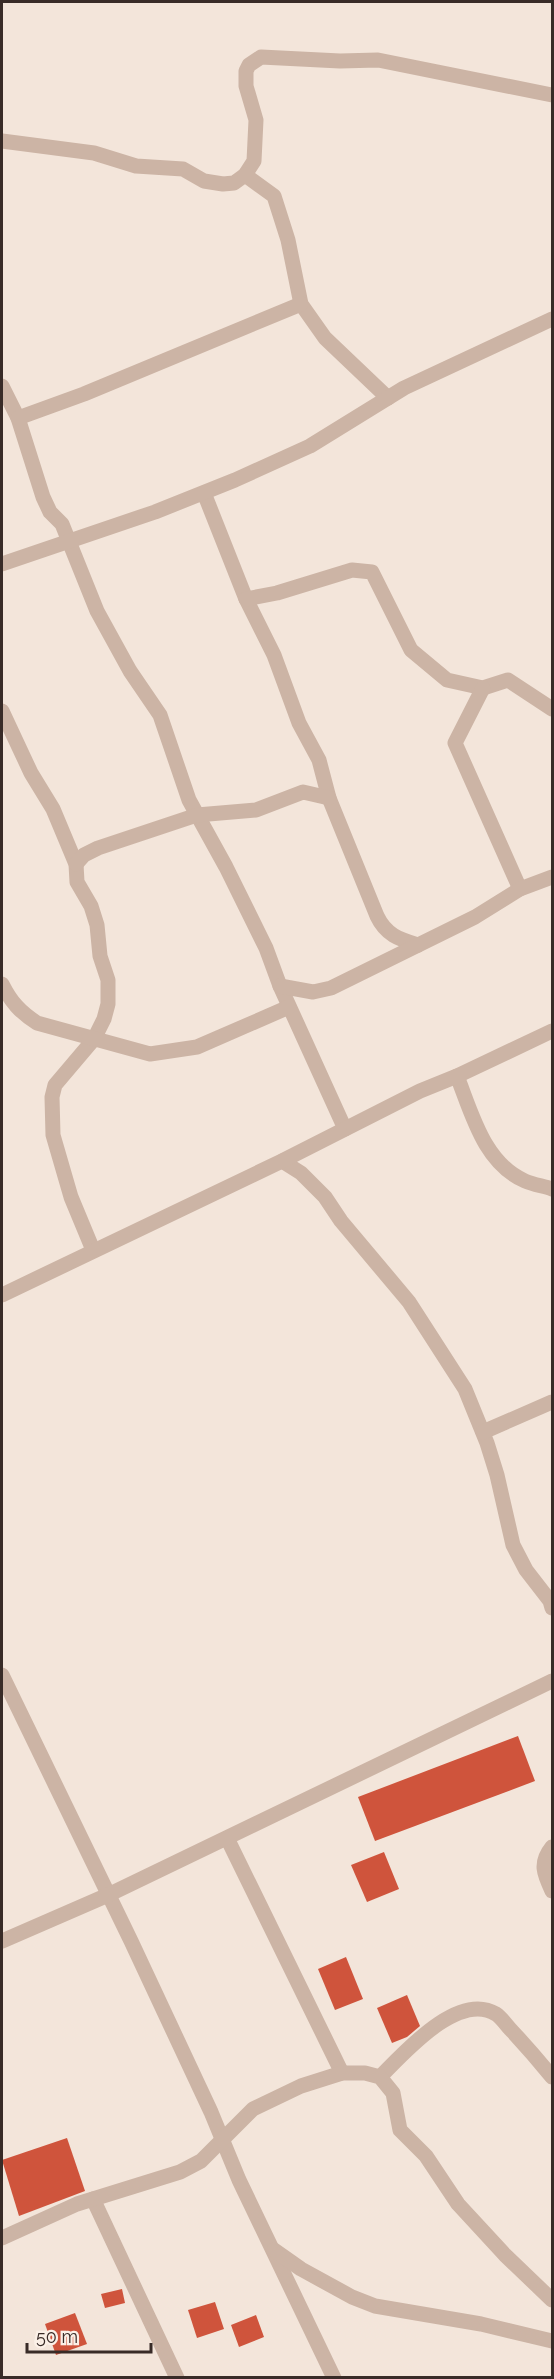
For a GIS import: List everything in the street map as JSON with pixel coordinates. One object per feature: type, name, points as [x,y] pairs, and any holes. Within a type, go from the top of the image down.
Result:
[{"type":"street","points":[[2,141],[94,153],[136,166],[183,169],[204,181],[234,183],[245,175],[254,161],[256,120],[246,87],[246,71],[249,64],[261,57],[340,62],[378,60],[552,95]]},
{"type":"street","points":[[245,175],[274,196],[288,240],[301,304],[325,338],[387,398]]},
{"type":"street","points":[[18,418],[84,394],[301,304]]},
{"type":"street","points":[[2,564],[204,493],[310,446],[404,388],[552,320]]},
{"type":"street","points":[[2,386],[18,418],[43,497],[50,512],[62,524],[97,611],[130,671],[160,715],[189,800],[266,948],[289,1007],[345,1129]]},
{"type":"street","points":[[204,493],[246,599],[274,654],[299,723],[319,760],[329,798],[383,927],[396,938],[418,945]]},
{"type":"street","points":[[246,599],[277,593],[352,570],[372,572],[411,650],[447,680],[483,688],[508,680],[552,710]]},
{"type":"street","points":[[483,688],[455,744],[520,889]]},
{"type":"street","points":[[2,711],[31,773],[53,809],[76,864],[77,882],[91,906],[97,925],[100,956],[108,980],[108,1004],[105,1019],[94,1039],[55,1085],[52,1097],[53,1135],[71,1197],[93,1250]]},
{"type":"street","points":[[76,864],[84,855],[98,848],[197,815],[256,810],[303,792],[329,798]]},
{"type":"street","points":[[280,986],[313,992],[331,988],[494,907],[506,896],[552,877]]},
{"type":"street","points":[[2,984],[9,999],[22,1013],[38,1023],[150,1054],[196,1047],[289,1007]]},
{"type":"street","points":[[2,1295],[282,1161],[420,1091],[552,1031]]},
{"type":"street","points":[[457,1076],[488,1151],[524,1181],[552,1189]]},
{"type":"street","points":[[282,1161],[301,1173],[321,1192],[341,1221],[409,1302],[465,1389],[483,1432],[497,1475],[513,1545],[526,1570],[550,1601],[552,1608]]},
{"type":"street","points":[[483,1432],[552,1402]]},
{"type":"street","points":[[2,1675],[108,1895],[334,2378]]},
{"type":"street","points":[[2,1941],[108,1895],[552,1681]]},
{"type":"street","points":[[227,1838],[342,2073]]},
{"type":"street","points":[[552,1847],[544,1857],[543,1863],[544,1873],[552,1891]]},
{"type":"street","points":[[381,2077],[422,2036],[463,2010],[482,2009],[496,2014],[552,2077]]},
{"type":"street","points":[[2,2238],[77,2204],[180,2172],[201,2161],[252,2109],[301,2086],[342,2073],[365,2073],[381,2077],[393,2093],[400,2130],[406,2139],[426,2156],[459,2204],[504,2255],[552,2300]]},
{"type":"street","points":[[93,2199],[177,2378]]},
{"type":"street","points":[[272,2249],[301,2269],[352,2297],[375,2306],[481,2324],[552,2341]]},
{"type":"building","points":[[518,1736],[535,1781],[375,1841],[358,1797]]},
{"type":"building","points":[[384,1852],[399,1889],[367,1902],[351,1865]]},
{"type":"building","points":[[346,1957],[363,1999],[335,2010],[318,1969]]},
{"type":"building","points":[[407,1995],[420,2026],[407,2037],[392,2043],[377,2008]]},
{"type":"building","points":[[67,2138],[85,2191],[19,2216],[2,2160]]},
{"type":"building","points":[[122,2289],[125,2303],[105,2308],[101,2294]]},
{"type":"building","points":[[215,2302],[224,2329],[197,2338],[188,2310]]},
{"type":"building","points":[[75,2313],[87,2344],[56,2355],[45,2324]]},
{"type":"building","points":[[256,2315],[264,2337],[239,2347],[231,2325]]}]
